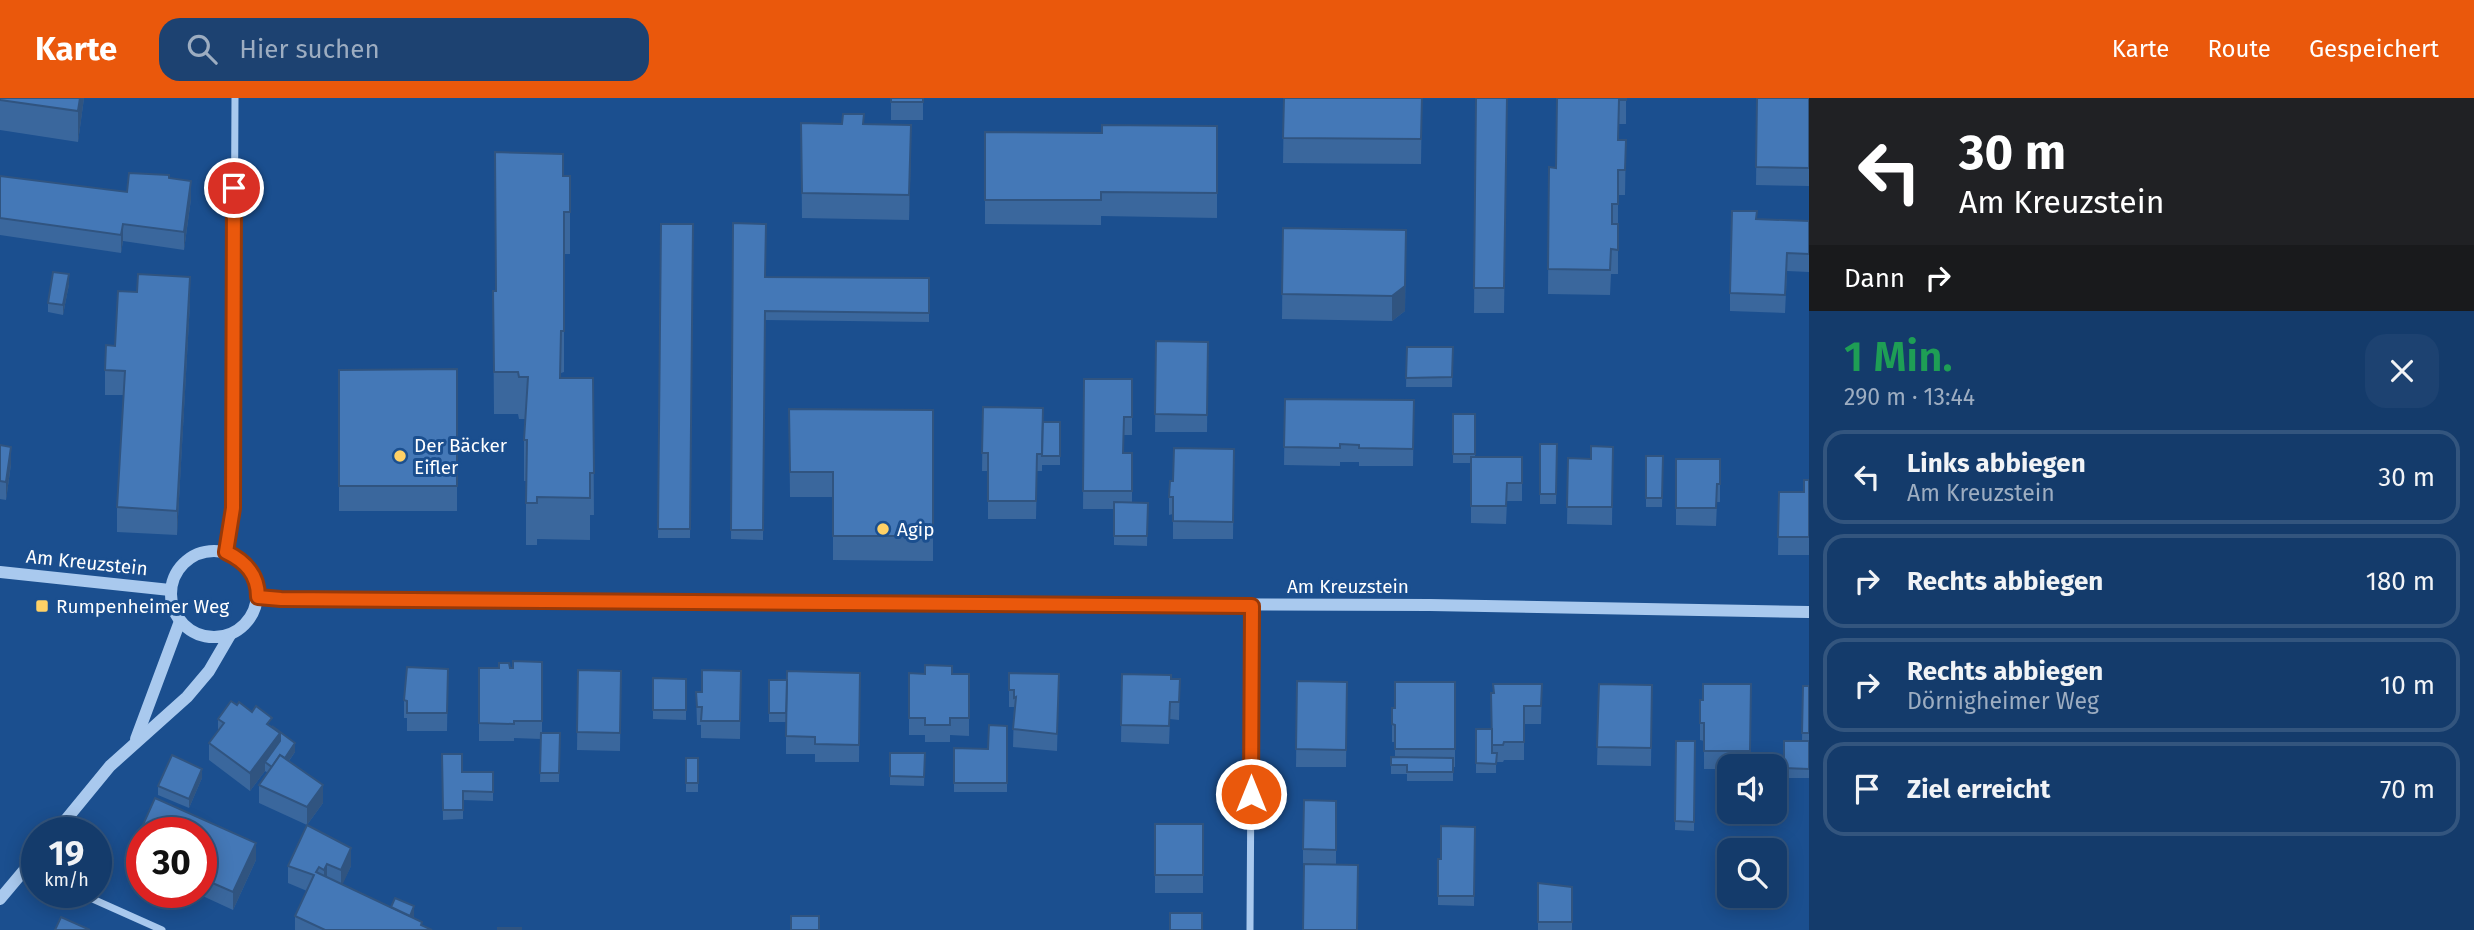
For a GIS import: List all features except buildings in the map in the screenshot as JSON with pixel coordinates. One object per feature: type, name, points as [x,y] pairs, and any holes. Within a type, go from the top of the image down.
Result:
[{"type":"street","points":[[226,552],[233,508],[235,98]]},
{"type":"street","points":[[210,550],[226,552],[241,559],[252,572],[258,587],[258,597],[252,617],[242,628],[230,635],[216,638],[202,636],[190,631],[180,621],[173,610],[170,590],[181,566],[194,555],[210,550]]},
{"type":"street","name":"Am Kreuzstein","points":[[0,572],[170,590]]},
{"type":"street","name":"Am Kreuzstein","points":[[258,597],[700,603],[1430,605],[1809,612]]},
{"type":"street","points":[[1250,930],[1252,606]]},
{"type":"street","points":[[134,743],[180,621]]},
{"type":"street","points":[[68,817],[110,766],[187,697],[209,671],[230,635]]},
{"type":"street","points":[[0,899],[21,881]]},
{"type":"street","points":[[112,908],[162,930]]},
{"type":"place","name":"Der Bäcker Eifler","points":[[400,456]]},
{"type":"place","name":"Agip","points":[[883,529]]},
{"type":"place","name":"Rumpenheimer Weg","points":[[42,606]]},
{"type":"route","points":[[234,188],[233,508],[226,552],[241,559],[252,572],[258,587],[258,597],[1252,606],[1251,794]]}]
